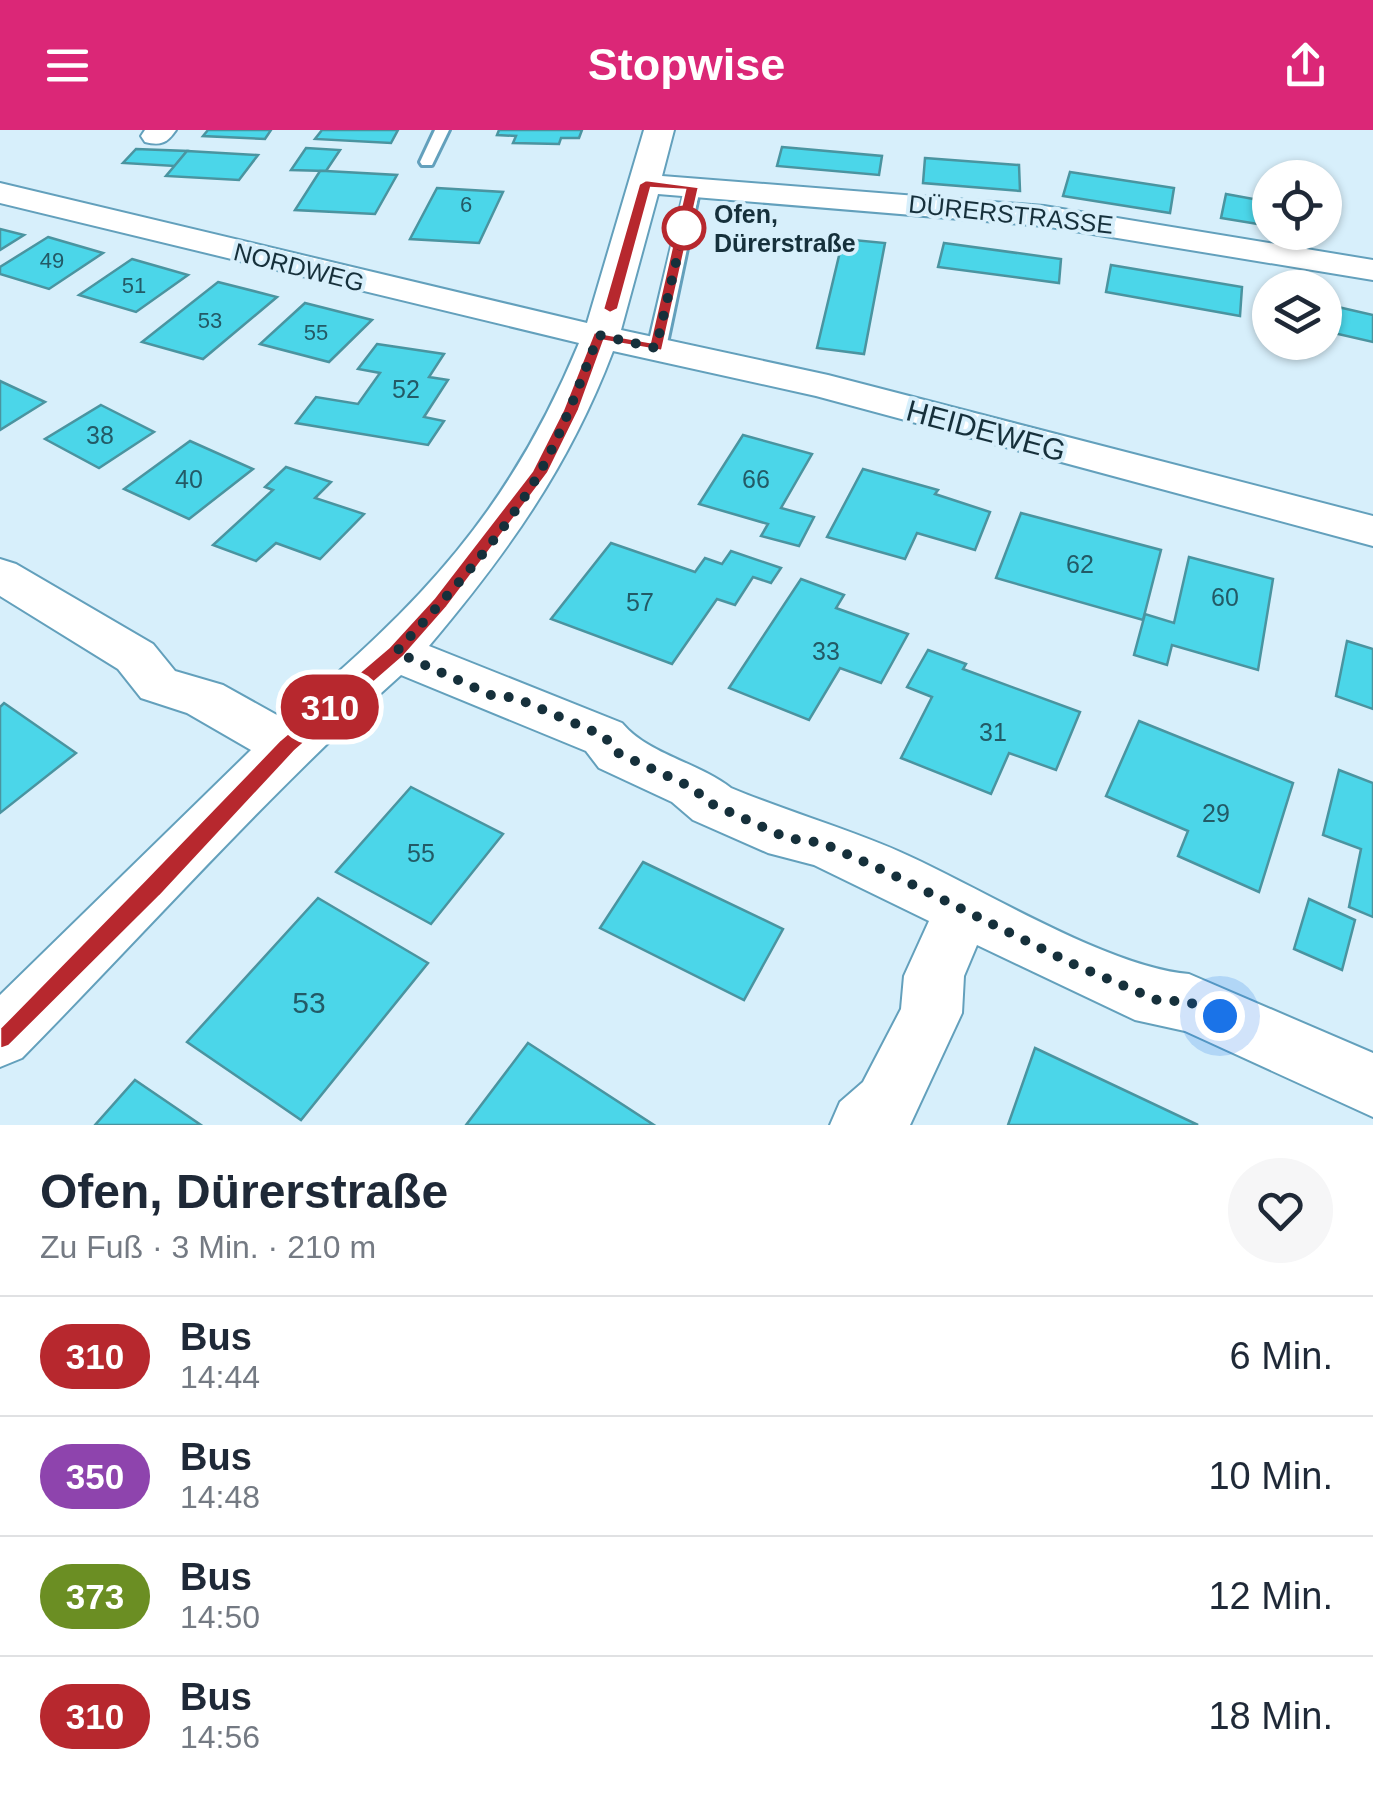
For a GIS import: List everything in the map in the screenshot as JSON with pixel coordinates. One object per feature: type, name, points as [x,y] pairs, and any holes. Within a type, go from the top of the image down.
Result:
[{"type":"street","points":[[0,1037],[152,888],[288,746],[396,652],[484,551],[539,473],[571,410],[599,335],[660,130]]},
{"type":"street","name":"DÜRERSTRASSE","points":[[646,184],[1044,216],[1373,270]]},
{"type":"street","name":"NORDWEG","points":[[0,193],[465,308],[599,335]]},
{"type":"street","name":"HEIDEWEG","points":[[599,335],[828,387],[844,395],[1373,531]]},
{"type":"street","points":[[0,575],[136,657],[144,675],[175,693],[200,695],[288,746]]},
{"type":"street","points":[[396,652],[476,689],[516,698],[604,736],[618,753],[691,787],[712,804],[787,838],[822,843],[1140,993],[1157,1000],[1189,1002],[1373,1085]]},
{"type":"street","points":[[863,1125],[886,1105],[931,1013],[934,976],[963,909]]},
{"type":"lane","points":[[427,162],[442,130]]},
{"type":"lane","points":[[656,348],[693,187]]},
{"type":"building","points":[[208,130],[271,130],[265,139],[203,136]]},
{"type":"building","points":[[322,130],[398,130],[391,143],[315,139]]},
{"type":"building","points":[[499,130],[582,130],[579,138],[561,138],[559,144],[513,143],[516,136],[497,135]]},
{"type":"building","points":[[782,147],[882,156],[879,175],[777,166]]},
{"type":"building","points":[[306,148],[340,150],[326,171],[291,170]]},
{"type":"building","points":[[136,149],[187,151],[175,166],[123,163]]},
{"type":"building","points":[[187,151],[258,155],[239,180],[166,176]]},
{"type":"building","points":[[925,158],[1019,165],[1020,191],[923,183]]},
{"type":"building","points":[[320,171],[397,175],[375,214],[295,210]]},
{"type":"building","points":[[1070,172],[1174,188],[1170,213],[1063,196]]},
{"type":"building","points":[[437,188],[503,192],[479,243],[410,239]]},
{"type":"building","points":[[1226,194],[1252,199],[1252,223],[1221,218]]},
{"type":"building","points":[[0,229],[24,235],[0,250]]},
{"type":"building","points":[[48,237],[103,253],[49,289],[0,274],[0,267]]},
{"type":"building","points":[[843,239],[885,243],[864,354],[817,348]]},
{"type":"building","points":[[944,243],[1061,259],[1059,283],[938,267]]},
{"type":"building","points":[[132,259],[188,275],[136,312],[79,295]]},
{"type":"building","points":[[1111,265],[1242,287],[1240,316],[1106,292]]},
{"type":"building","points":[[218,282],[277,297],[203,359],[142,342]]},
{"type":"building","points":[[305,303],[372,320],[329,362],[260,344]]},
{"type":"building","points":[[1342,308],[1373,315],[1373,342],[1342,335]]},
{"type":"building","points":[[377,344],[444,354],[429,377],[448,380],[424,417],[444,421],[428,445],[296,423],[316,397],[358,404],[380,373],[358,369]]},
{"type":"building","points":[[0,381],[45,402],[0,430]]},
{"type":"building","points":[[101,405],[154,432],[99,468],[45,439]]},
{"type":"building","points":[[743,435],[812,454],[781,508],[814,517],[799,546],[761,536],[768,524],[699,504]]},
{"type":"building","points":[[190,441],[253,469],[189,519],[124,489]]},
{"type":"building","points":[[286,467],[331,482],[315,498],[364,514],[320,559],[276,543],[256,561],[213,545],[273,490],[265,487]]},
{"type":"building","points":[[863,469],[938,490],[935,494],[990,512],[975,550],[917,533],[905,559],[827,537]]},
{"type":"building","points":[[1021,513],[1161,550],[1143,620],[996,578]]},
{"type":"building","points":[[611,543],[695,572],[705,558],[722,564],[731,551],[781,568],[771,583],[753,577],[735,605],[717,599],[672,664],[551,619]]},
{"type":"building","points":[[1189,557],[1273,579],[1258,670],[1172,645],[1167,665],[1134,655],[1145,614],[1174,623]]},
{"type":"building","points":[[801,579],[844,595],[836,608],[908,634],[881,683],[840,668],[809,720],[729,688]]},
{"type":"building","points":[[1347,641],[1373,649],[1373,709],[1336,696]]},
{"type":"building","points":[[928,650],[966,664],[963,669],[1080,712],[1056,770],[1009,753],[991,794],[901,758],[932,697],[907,687]]},
{"type":"building","points":[[4,703],[76,753],[0,813],[0,707]]},
{"type":"building","points":[[1139,721],[1293,783],[1259,892],[1178,856],[1188,831],[1106,796]]},
{"type":"building","points":[[1339,770],[1373,783],[1373,917],[1349,907],[1361,849],[1323,835]]},
{"type":"building","points":[[411,787],[503,834],[431,924],[336,872]]},
{"type":"building","points":[[643,862],[783,929],[744,1000],[600,928]]},
{"type":"building","points":[[318,898],[428,963],[301,1120],[187,1042]]},
{"type":"building","points":[[1309,899],[1355,920],[1342,970],[1294,949]]},
{"type":"building","points":[[528,1043],[654,1125],[466,1125]]},
{"type":"building","points":[[1035,1048],[1198,1125],[1008,1125]]},
{"type":"building","points":[[135,1080],[201,1125],[95,1125]]},
{"type":"bus line","name":"310","points":[[0,1037],[152,888],[288,746],[396,652],[484,551],[539,473],[571,410],[599,335],[656,348],[693,187],[646,184],[610,309]]},
{"type":"place","name":"Ofen, Dürerstraße","points":[[684,228]]},
{"type":"route","points":[[684,228],[656,348],[599,335],[571,410],[539,473],[484,551],[396,652],[491,695],[516,698],[604,736],[618,753],[691,787],[712,804],[787,838],[822,843],[1073,964],[1157,1000],[1189,1002],[1220,1016]]}]
